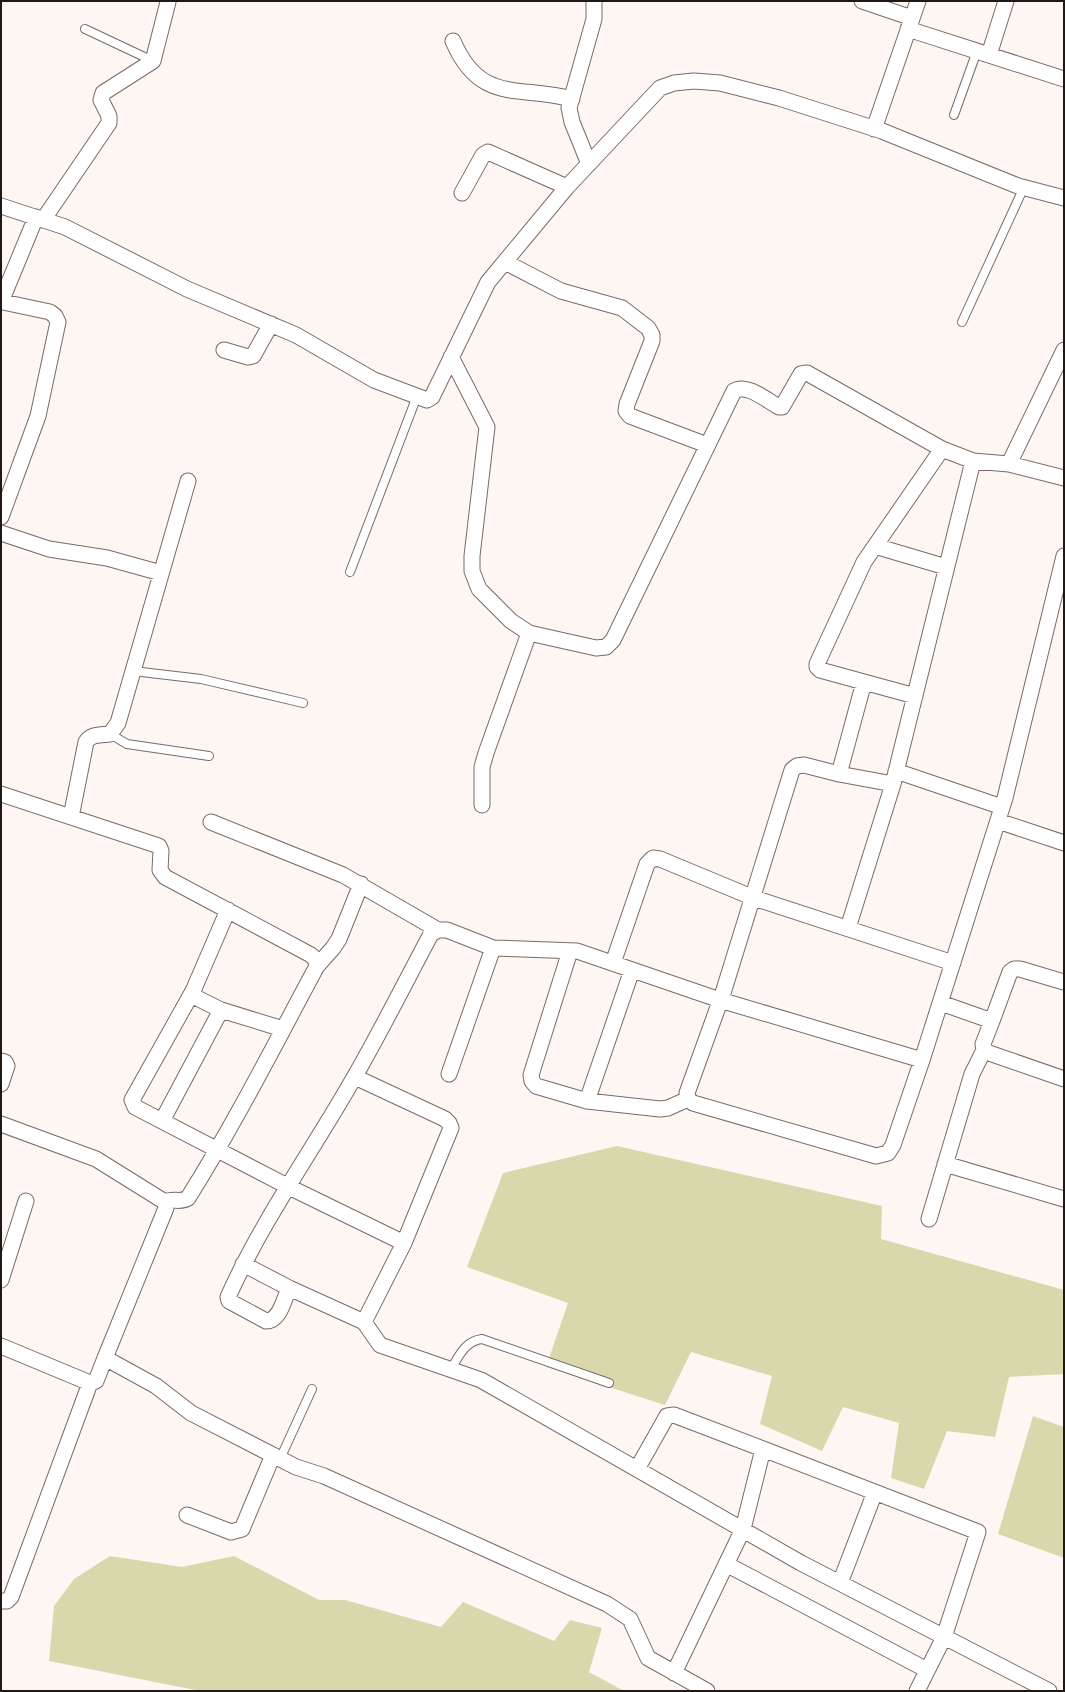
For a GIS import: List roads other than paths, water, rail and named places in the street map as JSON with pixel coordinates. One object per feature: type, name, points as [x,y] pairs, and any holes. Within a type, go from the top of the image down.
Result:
[{"type":"street","points":[[589,164],[569,115],[594,19],[594,1]]},
{"type":"street","points":[[862,1],[910,23],[983,53],[1063,75]]},
{"type":"street","points":[[874,129],[918,1]]},
{"type":"street","points":[[983,53],[1006,1]]},
{"type":"street","points":[[1,517],[38,416],[58,322],[55,316],[50,312],[2,303],[2,297],[40,219],[109,123],[109,116],[101,100],[103,93],[153,61],[168,2]]},
{"type":"street","points":[[453,41],[468,70],[480,80],[515,92],[553,94],[572,99]]},
{"type":"street","points":[[1,206],[65,227],[187,289],[296,335],[374,380],[417,396],[430,399],[488,282],[567,188],[660,88],[694,81],[720,83],[779,98],[874,129],[1024,188],[1064,198]]},
{"type":"street","points":[[462,193],[484,154],[488,152],[567,188]]},
{"type":"street","points":[[505,262],[561,290],[622,308],[648,328],[652,335],[652,342],[627,404],[626,411],[630,416],[707,445]]},
{"type":"street","points":[[224,350],[248,357],[253,356],[271,324]]},
{"type":"street","points":[[1009,464],[1064,350]]},
{"type":"street","points":[[451,357],[487,426],[472,571],[479,589],[490,602],[511,621],[529,633],[596,648],[606,647],[613,640],[707,445],[734,392],[739,388],[746,389],[779,407],[782,407],[801,374],[808,373],[942,449],[973,461],[1009,464],[1064,478]]},
{"type":"street","points":[[915,696],[820,670],[817,667],[817,664],[864,562],[942,449]]},
{"type":"street","points":[[848,928],[894,778],[973,461]]},
{"type":"street","points":[[71,817],[88,738],[95,735],[110,734],[118,723],[188,481]]},
{"type":"street","points":[[1,533],[49,549],[107,558],[161,573]]},
{"type":"street","points":[[875,546],[946,567]]},
{"type":"street","points":[[1064,556],[1000,814],[922,1060],[893,1145],[888,1153],[876,1156],[693,1103],[688,1099],[687,1093],[754,898],[792,770],[797,766],[804,765],[838,774],[894,778],[1000,814],[1064,843]]},
{"type":"street","points":[[482,805],[482,767],[529,633]]},
{"type":"street","points":[[838,774],[864,682]]},
{"type":"street","points":[[1,794],[159,846],[161,851],[161,874],[311,955],[316,960],[317,966]]},
{"type":"street","points":[[211,822],[343,875],[438,930]]},
{"type":"street","points":[[613,963],[646,864],[653,858],[660,859],[754,898],[953,963]]},
{"type":"street","points":[[1,1124],[96,1159],[165,1202],[172,1200],[185,1201],[218,1150],[317,966],[339,939],[360,884]]},
{"type":"street","points":[[228,910],[191,995],[132,1100],[135,1107],[287,1186],[404,1243]]},
{"type":"street","points":[[289,1288],[276,1318],[271,1321],[266,1321],[229,1301],[228,1297],[243,1264],[287,1186],[355,1077],[431,934],[438,930],[446,930],[493,948],[578,951],[720,1000],[922,1060]]},
{"type":"street","points":[[450,1074],[493,948]]},
{"type":"street","points":[[570,951],[531,1075],[532,1082],[536,1086],[586,1101],[660,1109],[668,1108],[688,1099]]},
{"type":"street","points":[[929,1219],[972,1074],[984,1050],[983,1044],[1010,972],[1014,969],[1020,969],[1064,982]]},
{"type":"street","points":[[586,1101],[632,970]]},
{"type":"street","points":[[191,995],[221,1010],[283,1029]]},
{"type":"street","points":[[941,1002],[992,1021]]},
{"type":"street","points":[[162,1121],[221,1010]]},
{"type":"street","points":[[984,1050],[1064,1079]]},
{"type":"street","points":[[1,1061],[5,1062],[7,1066],[1,1084]]},
{"type":"street","points":[[355,1077],[445,1119],[451,1128],[404,1243],[364,1322]]},
{"type":"street","points":[[945,1164],[1064,1199]]},
{"type":"street","points":[[1,1280],[26,1201]]},
{"type":"street","points":[[1,1346],[90,1383],[96,1381],[166,1208],[165,1202]]},
{"type":"street","points":[[243,1264],[289,1288],[364,1322],[380,1345],[481,1380],[840,1583],[1048,1691]]},
{"type":"street","points":[[105,1358],[156,1386],[190,1413],[296,1467],[324,1476],[607,1604],[630,1619],[648,1658],[707,1691]]},
{"type":"street","points":[[1,1601],[7,1601],[10,1597],[90,1383]]},
{"type":"street","points":[[638,1469],[667,1416],[674,1415],[978,1532],[944,1637],[917,1691]]},
{"type":"street","points":[[674,1673],[743,1529],[763,1449]]},
{"type":"street","points":[[187,1515],[231,1532],[242,1529],[276,1457]]},
{"type":"street","points":[[840,1583],[875,1492]]},
{"type":"street","points":[[726,1564],[927,1670]]},
{"type":"lane","points":[[85,29],[153,61]]},
{"type":"lane","points":[[954,115],[983,53]]},
{"type":"lane","points":[[962,322],[1024,188]]},
{"type":"lane","points":[[350,572],[417,396]]},
{"type":"lane","points":[[133,671],[201,679],[303,703]]},
{"type":"lane","points":[[110,734],[127,744],[209,756]]},
{"type":"lane","points":[[450,1369],[467,1344],[474,1340],[482,1339],[609,1383]]},
{"type":"lane","points":[[276,1457],[312,1389]]}]
